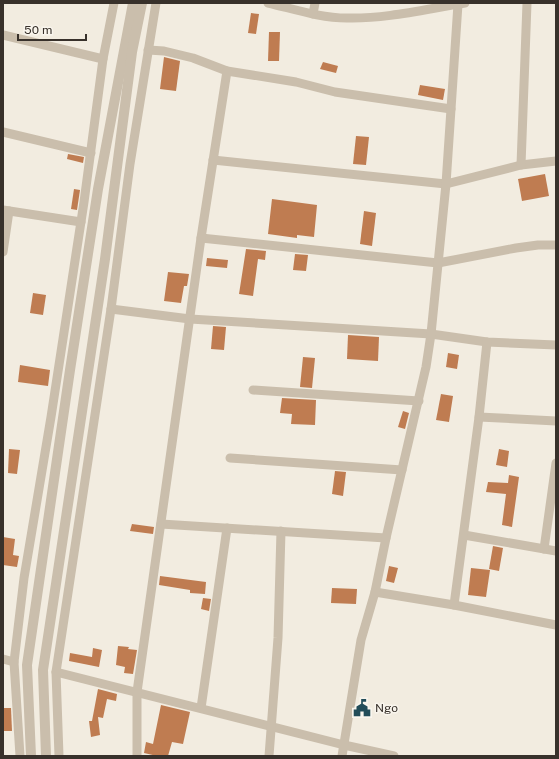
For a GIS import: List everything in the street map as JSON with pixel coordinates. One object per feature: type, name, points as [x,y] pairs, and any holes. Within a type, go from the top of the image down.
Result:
[{"type":"street","points":[[20,756],[14,662],[24,578],[51,417],[91,153],[103,59],[114,3]]},
{"type":"street","points":[[31,756],[27,665],[97,197],[133,3]]},
{"type":"street","points":[[46,756],[43,670],[105,259],[132,52],[142,3]]},
{"type":"street","points":[[59,756],[56,672],[111,309],[130,164],[156,3]]},
{"type":"street","points":[[268,3],[313,14],[346,18],[374,17],[461,4],[451,109],[446,184],[431,334],[426,368],[386,538],[375,592],[361,640],[342,756]]},
{"type":"street","points":[[313,14],[315,3]]},
{"type":"street","points":[[521,164],[527,3]]},
{"type":"street","points":[[3,35],[103,59]]},
{"type":"street","points":[[148,50],[164,51],[193,58],[227,72],[296,82],[335,92],[451,109]]},
{"type":"street","points":[[137,756],[137,692],[201,238],[227,72]]},
{"type":"street","points":[[3,132],[91,153]]},
{"type":"street","points":[[213,160],[446,184],[521,164],[556,161]]},
{"type":"street","points":[[3,252],[6,210],[80,222]]},
{"type":"street","points":[[201,238],[438,263],[516,248],[538,245],[556,245]]},
{"type":"street","points":[[111,309],[190,319],[431,334],[487,342],[556,345]]},
{"type":"street","points":[[454,605],[479,417],[487,342]]},
{"type":"street","points":[[253,390],[419,402]]},
{"type":"street","points":[[479,417],[556,421]]},
{"type":"street","points":[[230,458],[402,470]]},
{"type":"street","points":[[544,548],[556,463]]},
{"type":"street","points":[[161,524],[386,538]]},
{"type":"street","points":[[201,708],[227,528]]},
{"type":"street","points":[[269,756],[278,638],[281,532]]},
{"type":"street","points":[[464,535],[556,551]]},
{"type":"street","points":[[24,578],[39,581]]},
{"type":"street","points":[[375,592],[454,605],[556,625]]},
{"type":"street","points":[[3,659],[14,662]]},
{"type":"street","points":[[56,672],[344,745],[394,756]]},
{"type":"building","points":[[251,13],[259,14],[256,34],[248,33]]},
{"type":"building","points":[[269,32],[280,32],[279,61],[268,61]]},
{"type":"building","points":[[164,57],[180,61],[176,91],[160,89]]},
{"type":"building","points":[[323,62],[338,66],[336,73],[320,69]]},
{"type":"building","points":[[420,85],[445,89],[443,100],[418,95]]},
{"type":"building","points":[[356,136],[369,137],[366,165],[353,164]]},
{"type":"building","points":[[68,154],[84,157],[83,163],[67,159]]},
{"type":"building","points":[[545,174],[549,196],[522,201],[518,179]]},
{"type":"building","points":[[74,189],[80,190],[77,210],[71,209]]},
{"type":"building","points":[[272,199],[317,205],[314,237],[297,235],[297,238],[268,234]]},
{"type":"building","points":[[364,211],[376,213],[372,246],[360,244]]},
{"type":"building","points":[[246,249],[266,251],[265,260],[258,259],[253,296],[239,294]]},
{"type":"building","points":[[295,254],[308,255],[306,271],[293,270]]},
{"type":"building","points":[[207,258],[228,260],[227,268],[206,266]]},
{"type":"building","points":[[168,272],[189,274],[187,286],[184,286],[181,303],[164,301]]},
{"type":"building","points":[[33,293],[46,295],[43,315],[30,313]]},
{"type":"building","points":[[213,326],[226,327],[224,350],[211,349]]},
{"type":"building","points":[[348,335],[379,337],[378,361],[347,359]]},
{"type":"building","points":[[448,353],[459,355],[457,369],[446,367]]},
{"type":"building","points":[[303,357],[315,358],[312,388],[300,387]]},
{"type":"building","points":[[20,365],[50,370],[48,386],[18,382]]},
{"type":"building","points":[[441,394],[453,396],[449,422],[436,420]]},
{"type":"building","points":[[282,398],[316,400],[315,425],[291,424],[292,414],[280,413]]},
{"type":"building","points":[[403,411],[409,413],[405,429],[398,427]]},
{"type":"building","points":[[9,449],[20,450],[17,474],[8,473]]},
{"type":"building","points":[[499,449],[509,451],[507,467],[496,465]]},
{"type":"building","points":[[335,471],[346,472],[343,496],[332,494]]},
{"type":"building","points":[[509,475],[519,477],[512,527],[502,525],[506,494],[486,492],[488,482],[508,483]]},
{"type":"building","points":[[132,524],[154,527],[153,534],[130,531]]},
{"type":"building","points":[[3,537],[15,539],[13,555],[19,556],[17,567],[3,565]]},
{"type":"building","points":[[493,546],[503,548],[499,571],[489,569]]},
{"type":"building","points":[[389,566],[398,568],[394,583],[386,581]]},
{"type":"building","points":[[471,568],[490,570],[486,597],[468,595]]},
{"type":"building","points":[[160,576],[206,582],[205,594],[190,593],[190,590],[159,585]]},
{"type":"building","points":[[332,588],[357,589],[356,604],[331,603]]},
{"type":"building","points":[[203,598],[211,599],[209,611],[201,609]]},
{"type":"building","points":[[118,646],[129,647],[128,649],[137,650],[133,674],[124,673],[125,667],[116,665]]},
{"type":"building","points":[[93,648],[102,650],[99,667],[69,661],[70,653],[92,657]]},
{"type":"building","points":[[98,689],[117,694],[116,701],[107,699],[103,718],[98,717],[100,735],[91,737],[89,721],[92,721]]},
{"type":"building","points":[[161,705],[190,712],[183,744],[172,742],[168,756],[157,756],[144,753],[146,742],[153,744]]},
{"type":"building","points":[[3,708],[11,708],[12,731],[3,731]]},
{"type":"place","name":"Ngo","points":[[362,708]]}]
